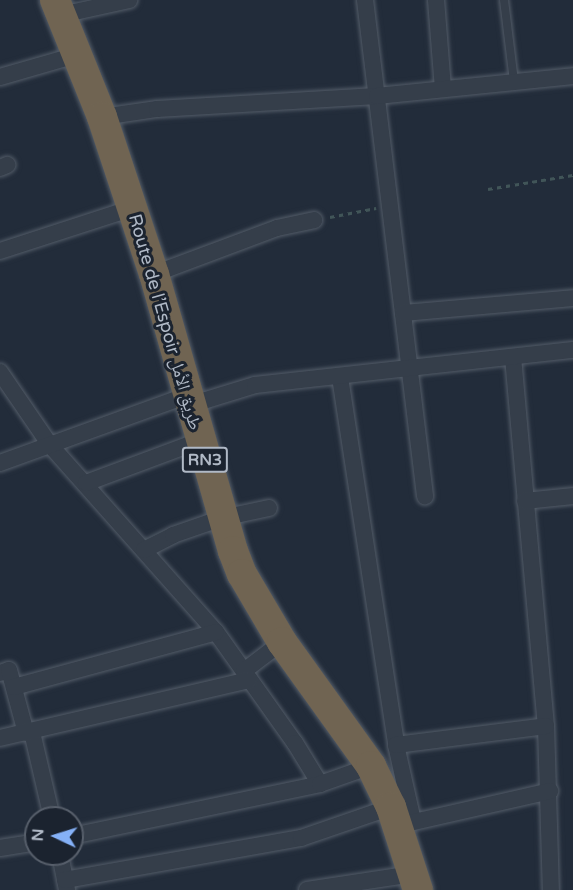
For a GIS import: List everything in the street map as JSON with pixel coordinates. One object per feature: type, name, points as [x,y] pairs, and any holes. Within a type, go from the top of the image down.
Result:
[{"type":"highway","name":"Route de l’Espoir طريق الأمل","points":[[58,7],[102,117],[154,274],[199,441],[222,518],[242,574],[282,642],[370,766],[401,818],[415,882]]},
{"type":"street","points":[[58,7],[129,0]]},
{"type":"street","points":[[365,0],[425,496]]},
{"type":"street","points":[[436,0],[443,89]]},
{"type":"street","points":[[0,77],[76,55]]},
{"type":"street","points":[[102,117],[157,109],[377,96],[573,76]]},
{"type":"street","points":[[0,251],[132,208]]},
{"type":"street","points":[[154,274],[277,228],[314,220]]},
{"type":"street","points":[[403,313],[573,298]]},
{"type":"street","points":[[0,463],[189,400],[255,385],[573,350]]},
{"type":"street","points":[[513,357],[546,726],[550,791],[551,890]]},
{"type":"street","points":[[340,377],[396,745],[401,818]]},
{"type":"street","points":[[3,380],[50,445],[216,632],[320,784]]},
{"type":"street","points":[[86,483],[199,441]]},
{"type":"street","points":[[525,501],[573,496]]},
{"type":"street","points":[[144,550],[173,535],[222,518],[269,508]]},
{"type":"street","points":[[14,687],[216,632]]},
{"type":"street","points":[[0,738],[29,733],[247,675],[282,642]]},
{"type":"street","points":[[0,673],[9,670],[49,806]]},
{"type":"street","points":[[396,745],[546,726]]},
{"type":"street","points":[[84,833],[320,784],[370,766]]},
{"type":"street","points":[[62,866],[66,885],[401,818],[550,791]]},
{"type":"street","points":[[0,848],[24,844]]},
{"type":"street","points":[[307,890],[415,882]]},
{"type":"lane","points":[[504,0],[513,82]]},
{"type":"path","points":[[488,189],[573,175]]},
{"type":"path","points":[[314,220],[390,205]]}]
